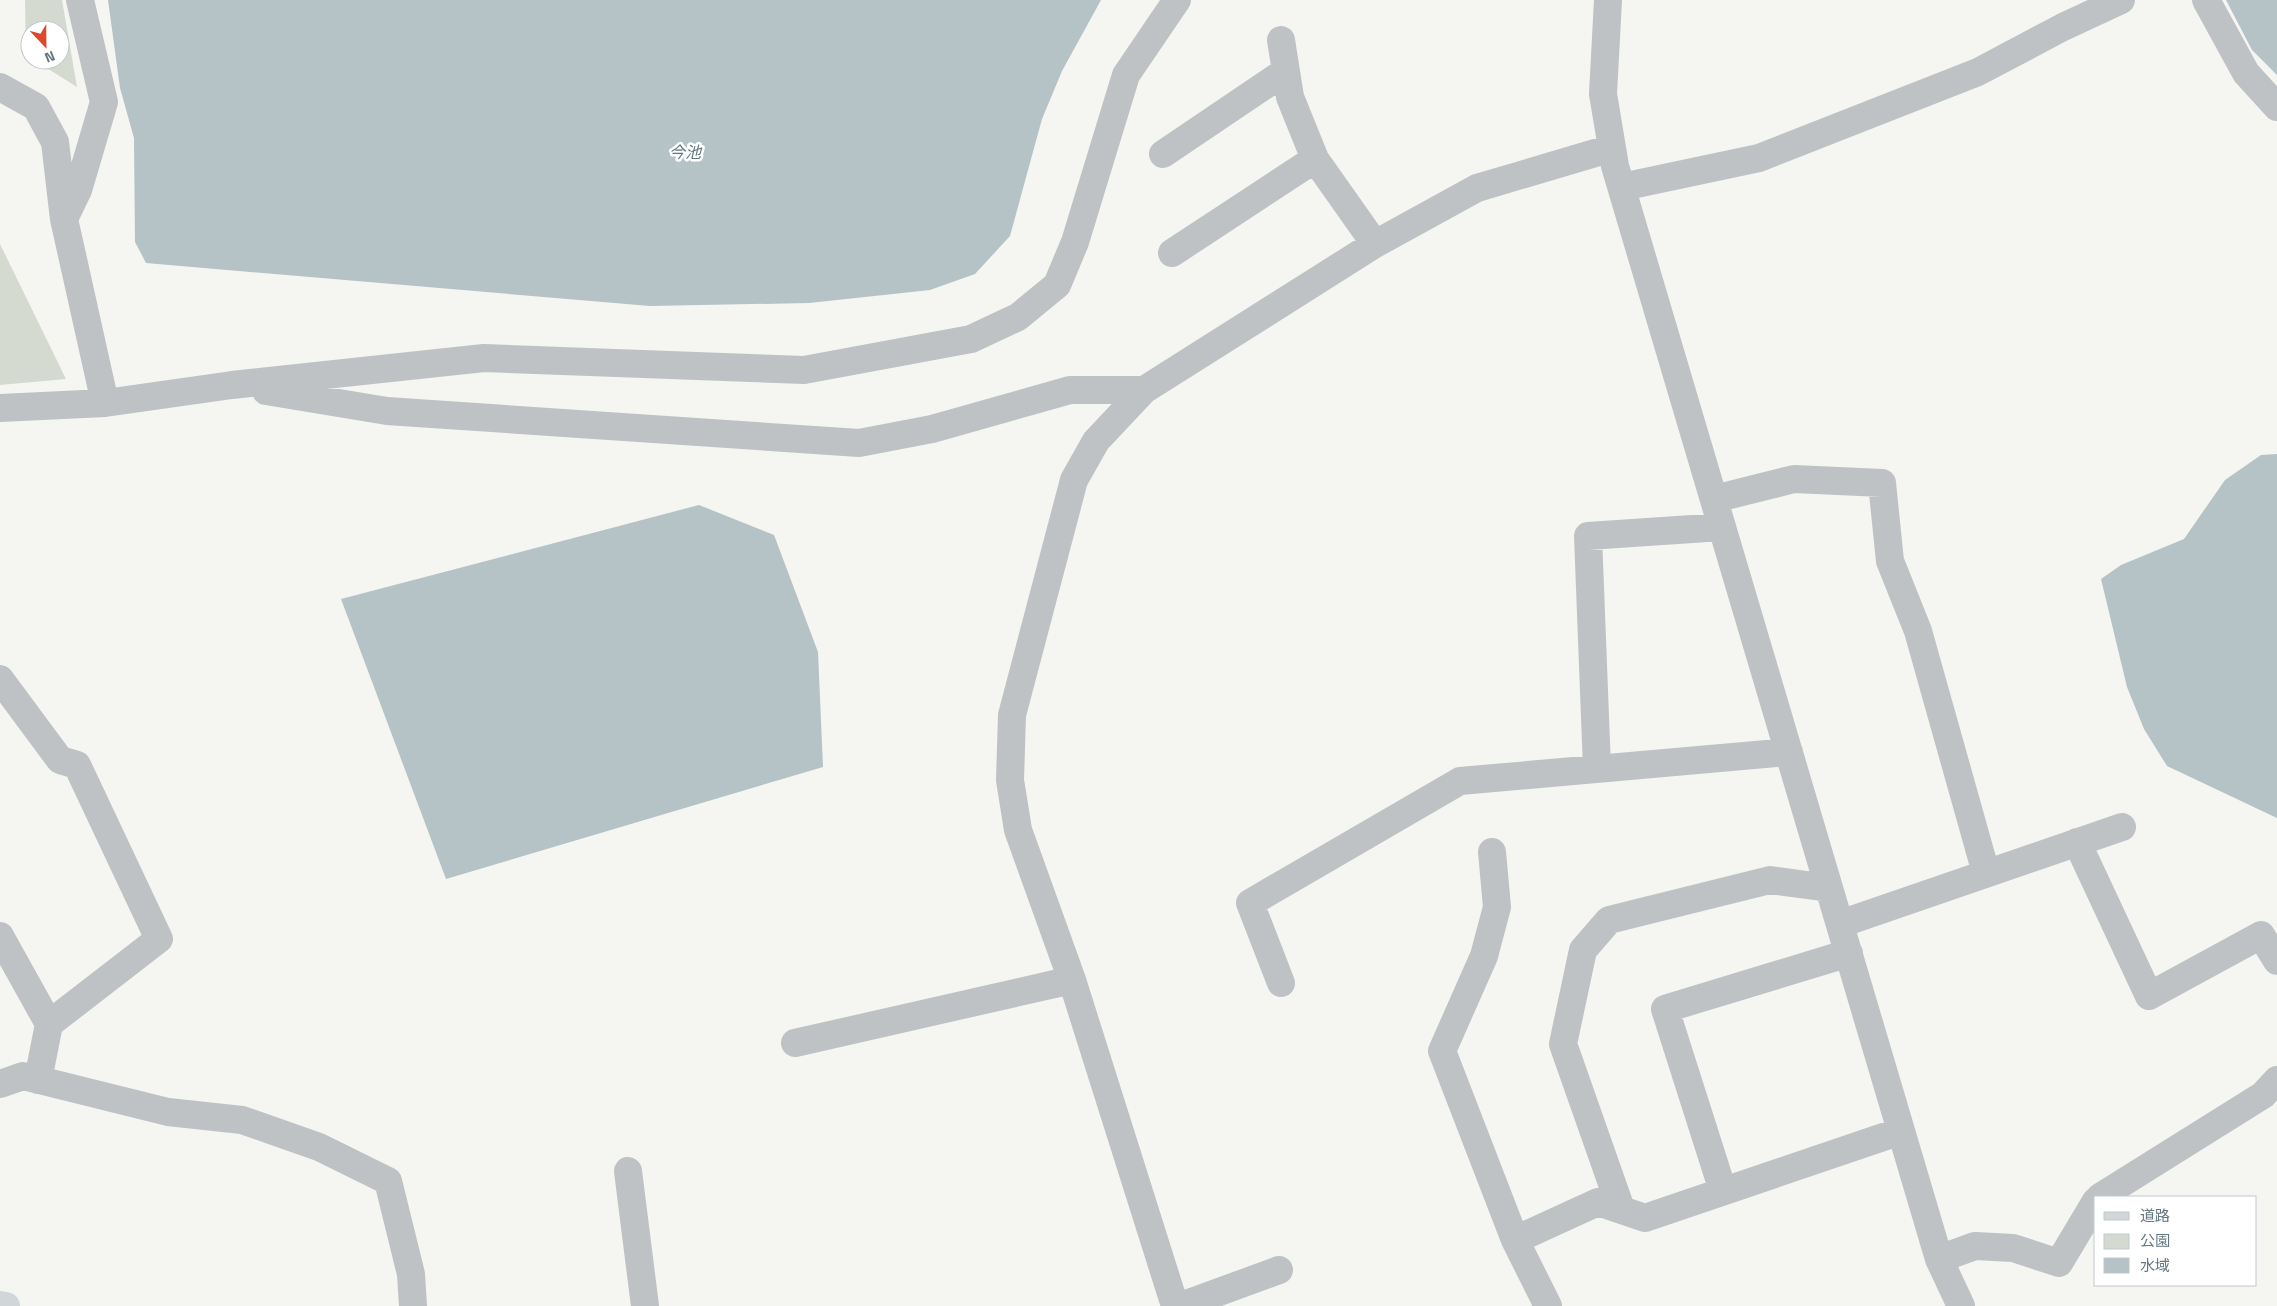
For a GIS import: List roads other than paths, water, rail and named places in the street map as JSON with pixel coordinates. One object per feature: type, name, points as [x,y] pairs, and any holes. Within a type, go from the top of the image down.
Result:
[{"type":"main road","points":[[0,1305],[6,1306]]},
{"type":"street","points":[[64,219],[78,190],[104,102],[80,0]]},
{"type":"street","points":[[0,408],[105,403],[232,385],[484,358],[804,370],[971,339],[1018,317],[1058,285],[1075,242],[1126,75],[1176,0]]},
{"type":"street","points":[[1608,0],[1604,94],[1612,148],[1622,188],[1939,1259],[1961,1306]]},
{"type":"street","points":[[1622,188],[1759,158],[1978,72],[2063,27],[2121,0]]},
{"type":"street","points":[[2206,0],[2246,73],[2277,107]]},
{"type":"street","points":[[1281,40],[1290,97],[1315,159],[1375,244]]},
{"type":"street","points":[[1163,154],[1286,70]]},
{"type":"street","points":[[0,87],[36,107],[55,142],[64,219],[105,403]]},
{"type":"street","points":[[1175,1306],[1072,980],[1018,830],[1010,780],[1012,715],[1074,480],[1096,441],[1144,390],[1375,244],[1477,188],[1612,148]]},
{"type":"street","points":[[1172,252],[1315,159]]},
{"type":"street","points":[[232,385],[387,411],[859,442],[932,429],[1070,390],[1144,390]]},
{"type":"street","points":[[1714,499],[1794,479],[1882,483],[1890,561],[1918,631],[1986,873]]},
{"type":"street","points":[[1597,768],[1588,536],[1722,527]]},
{"type":"street","points":[[0,679],[60,760],[77,765],[159,939],[49,1024]]},
{"type":"street","points":[[1281,983],[1250,904],[1460,781],[1789,752]]},
{"type":"street","points":[[1840,924],[2122,827]]},
{"type":"street","points":[[2077,842],[2149,996],[2261,935],[2277,961]]},
{"type":"street","points":[[1492,852],[1497,907],[1484,956],[1442,1050],[1515,1240],[1548,1306]]},
{"type":"street","points":[[1621,1209],[1563,1044],[1583,950],[1609,920],[1770,880],[1829,888]]},
{"type":"street","points":[[0,936],[49,1024],[38,1080]]},
{"type":"street","points":[[1723,1191],[1665,1009],[1849,953]]},
{"type":"street","points":[[796,1043],[1072,980]]},
{"type":"street","points":[[0,1084],[23,1076],[168,1112],[242,1120],[319,1147],[388,1181],[411,1274],[413,1306]]},
{"type":"street","points":[[2102,1196],[2263,1095],[2277,1080]]},
{"type":"street","points":[[1515,1240],[1598,1202],[1645,1218],[1901,1131]]},
{"type":"street","points":[[628,1171],[645,1306]]},
{"type":"street","points":[[1939,1259],[1975,1246],[2013,1248],[2059,1263],[2094,1204]]},
{"type":"street","points":[[1182,1306],[1279,1270]]},
{"type":"water","name":"今池","points":[[108,0],[1101,0],[1062,71],[1042,119],[1010,236],[975,274],[930,290],[809,303],[650,306],[146,263],[135,242],[134,138],[120,88]]},
{"type":"water","points":[[2226,0],[2277,0],[2277,75],[2252,50]]},
{"type":"water","points":[[2277,454],[2277,818],[2167,766],[2144,729],[2127,687],[2101,579],[2121,565],[2184,539],[2225,480],[2261,455]]},
{"type":"water","points":[[699,505],[774,535],[818,652],[823,767],[446,879],[341,599]]}]
